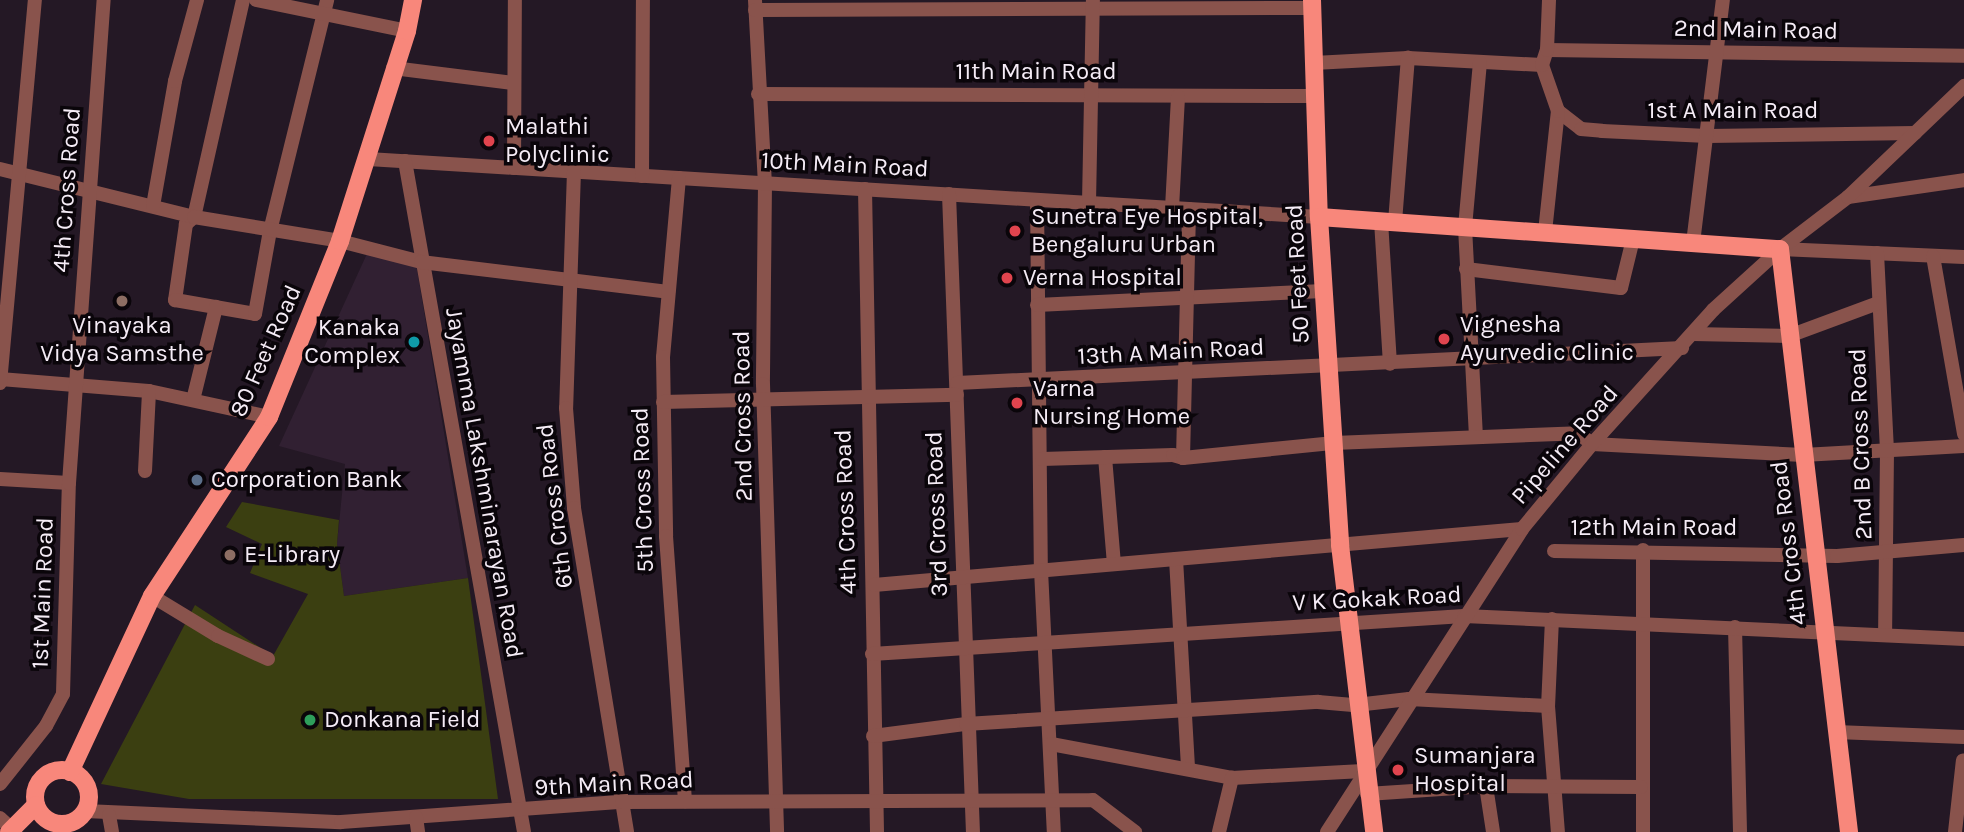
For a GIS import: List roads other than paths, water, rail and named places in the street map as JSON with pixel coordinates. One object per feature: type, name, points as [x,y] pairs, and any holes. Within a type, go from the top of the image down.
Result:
[{"type":"main road","name":"80 Feet Road","points":[[70,772],[152,596],[269,416],[340,241],[368,159],[393,68],[407,32],[413,0]]},
{"type":"main road","name":"50 Feet Road","points":[[1312,4],[1319,217],[1340,545],[1363,771],[1374,832]]},
{"type":"main road","points":[[1319,217],[1780,249]]},
{"type":"main road","name":"4th Cross Road","points":[[1780,249],[1788,336],[1849,832]]},
{"type":"main road","points":[[9,827],[36,805],[41,780],[56,771],[70,772],[86,786],[85,811],[71,823],[54,823],[36,805]]},
{"type":"street","points":[[35,0],[16,173],[7,219],[0,380],[149,391],[269,416]]},
{"type":"street","name":"4th Cross Road","points":[[76,384],[93,194],[104,0]]},
{"type":"street","points":[[153,206],[175,81],[197,0]]},
{"type":"street","points":[[243,0],[194,217],[187,224],[174,300],[255,314],[270,231],[326,7]]},
{"type":"street","points":[[256,0],[326,7],[407,32]]},
{"type":"street","points":[[513,168],[515,0]]},
{"type":"street","points":[[642,176],[643,0]]},
{"type":"street","points":[[1545,232],[1558,111],[1542,65],[1547,50],[1549,0]]},
{"type":"street","points":[[1693,243],[1719,53],[1723,0]]},
{"type":"street","points":[[755,5],[1312,4]]},
{"type":"street","name":"2nd Cross Road","points":[[755,5],[765,183],[764,399],[769,661],[777,832]]},
{"type":"street","points":[[1089,203],[1095,95],[1093,5]]},
{"type":"street","name":"2nd Main Road","points":[[1547,50],[1964,56]]},
{"type":"street","points":[[1314,63],[1408,58],[1542,65]]},
{"type":"street","points":[[1390,364],[1388,222],[1408,58]]},
{"type":"street","points":[[1476,437],[1465,269],[1465,227],[1480,63]]},
{"type":"street","points":[[393,68],[513,83]]},
{"type":"street","name":"Pipeline Road","points":[[1327,832],[1409,699],[1522,529],[1592,444],[1693,334],[1780,249],[1848,197],[1964,86]]},
{"type":"street","name":"11th Main Road","points":[[758,94],[1315,96]]},
{"type":"street","points":[[1172,208],[1178,96]]},
{"type":"street","name":"1st A Main Road","points":[[1558,111],[1581,129],[1706,136],[1915,133]]},
{"type":"street","name":"10th Main Road","points":[[368,159],[1319,217]]},
{"type":"street","name":"Jayamma Lakshminarayan Road","points":[[405,161],[524,832]]},
{"type":"street","points":[[0,169],[194,217],[340,241],[421,262],[570,283],[668,292]]},
{"type":"street","name":"6th Cross Road","points":[[575,172],[566,408],[574,508],[627,832]]},
{"type":"street","name":"5th Cross Road","points":[[678,178],[668,292],[663,402],[666,536],[685,800]]},
{"type":"street","points":[[1848,197],[1964,180]]},
{"type":"street","name":"4th Cross Road","points":[[865,189],[866,396],[874,584],[872,654],[877,832]]},
{"type":"street","name":"3rd Cross Road","points":[[949,194],[957,389],[965,724],[973,832]]},
{"type":"street","points":[[1037,200],[1042,459],[1041,570],[1054,832]]},
{"type":"street","points":[[1183,458],[1189,209]]},
{"type":"street","points":[[1465,269],[1621,288],[1633,239]]},
{"type":"street","points":[[1780,249],[1964,257]]},
{"type":"street","name":"2nd B Cross Road","points":[[1877,253],[1887,451],[1885,633]]},
{"type":"street","points":[[1933,256],[1964,434]]},
{"type":"street","points":[[1037,305],[1323,291]]},
{"type":"street","points":[[1693,334],[1788,336],[1878,303]]},
{"type":"street","points":[[193,400],[216,307]]},
{"type":"street","name":"13th A Main Road","points":[[663,402],[866,396],[1039,381],[1682,348]]},
{"type":"street","name":"1st Main Road","points":[[0,784],[46,726],[62,694],[69,483],[76,384]]},
{"type":"street","points":[[145,471],[149,391]]},
{"type":"street","points":[[1042,459],[1173,454],[1183,458],[1334,443],[1578,433],[1592,444],[1803,455],[1964,446]]},
{"type":"street","points":[[1105,457],[1114,564]]},
{"type":"street","points":[[0,479],[69,483]]},
{"type":"street","points":[[874,584],[1522,529]]},
{"type":"street","name":"12th Main Road","points":[[1554,551],[1815,552],[1837,556],[1887,548],[1964,545]]},
{"type":"street","points":[[1643,550],[1643,832]]},
{"type":"street","points":[[1176,559],[1188,768]]},
{"type":"street","points":[[152,596],[218,636],[268,659]]},
{"type":"street","name":"V K Gokak Road","points":[[872,654],[1464,616],[1885,633]]},
{"type":"street","points":[[1552,620],[1548,706],[1551,787],[1558,832]]},
{"type":"street","points":[[1735,627],[1740,832]]},
{"type":"street","points":[[1885,633],[1964,639]]},
{"type":"street","points":[[873,736],[965,724],[1318,702],[1356,705],[1409,699],[1548,706]]},
{"type":"street","points":[[1836,732],[1964,737]]},
{"type":"street","points":[[1051,744],[1232,778],[1363,771]]},
{"type":"street","points":[[1955,832],[1963,760]]},
{"type":"street","points":[[1219,832],[1232,778]]},
{"type":"street","points":[[1367,794],[1486,786],[1641,787]]},
{"type":"street","points":[[1486,786],[1493,832]]},
{"type":"street","name":"9th Main Road","points":[[85,811],[191,825],[341,827],[415,817],[521,812],[622,802],[972,798],[1093,800],[1130,830]]},
{"type":"street","points":[[109,815],[112,832]]},
{"type":"street","points":[[415,817],[418,832]]},
{"type":"place","name":"Malathi Polyclinic","points":[[489,141]]},
{"type":"place","name":"Sunetra Eye Hospital, Bengaluru Urban","points":[[1015,231]]},
{"type":"place","name":"Verna Hospital","points":[[1007,278]]},
{"type":"place","name":"Vinayaka Vidya Samsthe","points":[[122,301]]},
{"type":"place","name":"Vignesha Ayurvedic Clinic","points":[[1444,339]]},
{"type":"place","name":"Kanaka Complex","points":[[414,342]]},
{"type":"place","name":"Varna Nursing Home","points":[[1017,403]]},
{"type":"place","name":"Corporation Bank","points":[[197,480]]},
{"type":"place","name":"E-Library","points":[[230,555]]},
{"type":"place","name":"Donkana Field","points":[[310,720]]},
{"type":"place","name":"Sumanjara Hospital","points":[[1398,770]]}]
